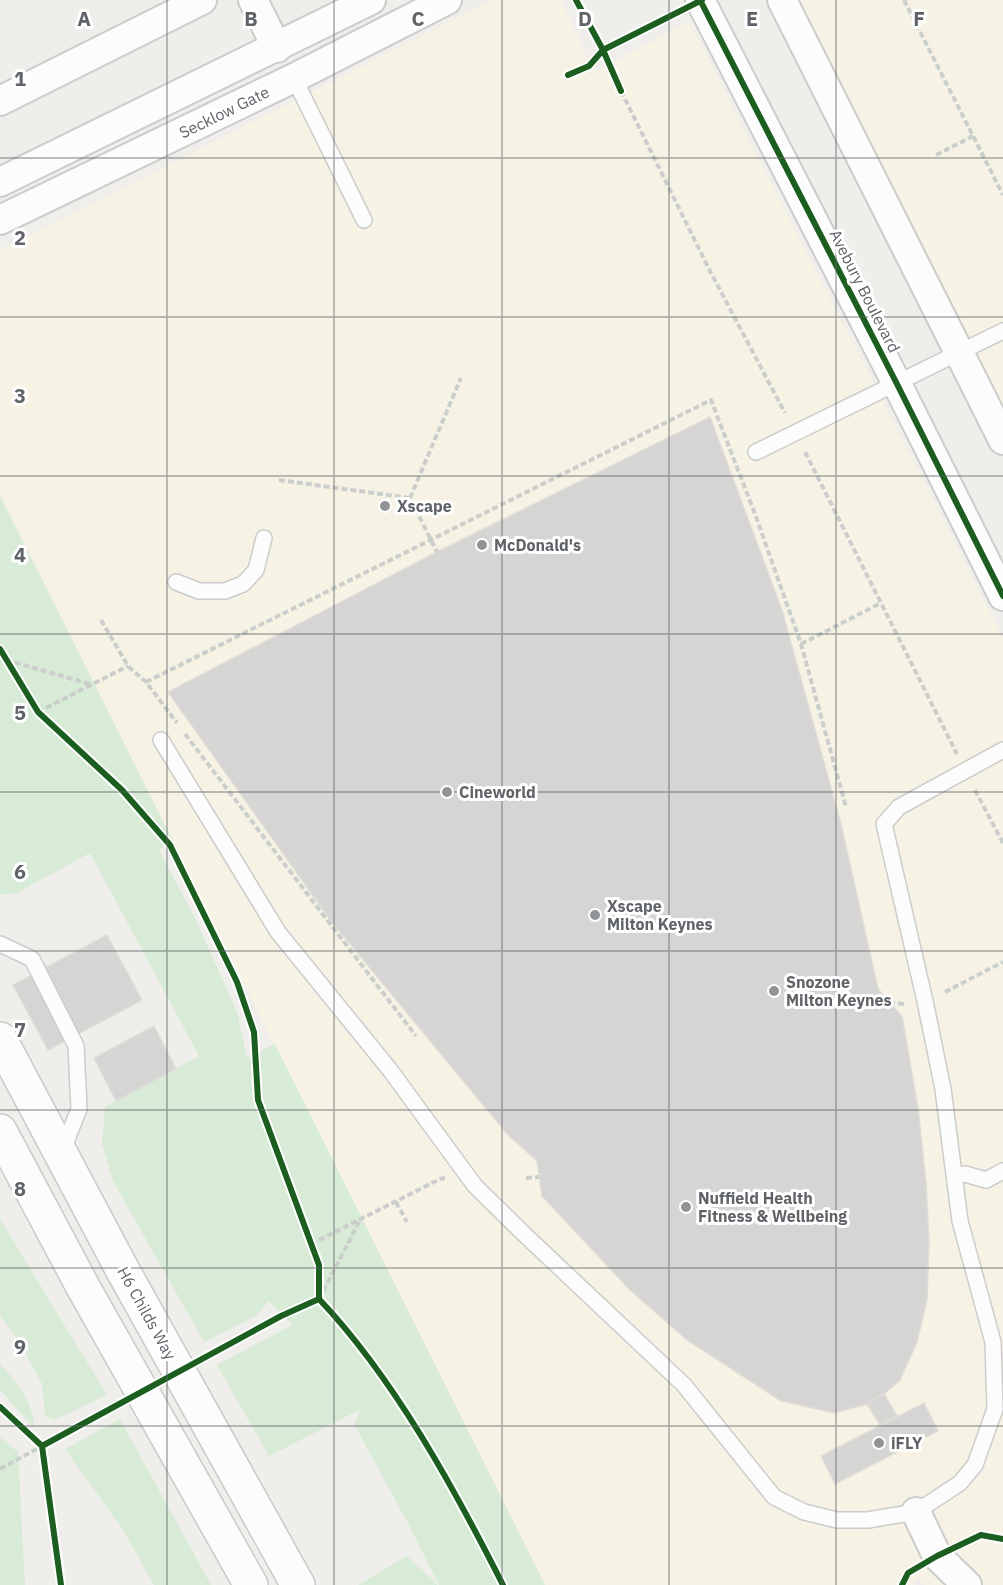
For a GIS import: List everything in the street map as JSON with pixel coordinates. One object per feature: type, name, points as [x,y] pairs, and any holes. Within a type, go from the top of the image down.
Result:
[{"type":"street","points":[[0,101],[202,0]]},
{"type":"street","points":[[253,0],[277,48]]},
{"type":"street","points":[[0,182],[371,0]]},
{"type":"street","name":"Secklow Gate","points":[[0,220],[294,78],[447,0]]},
{"type":"street","name":"Avebury Boulevard","points":[[700,0],[1003,596]]},
{"type":"street","points":[[782,0],[1003,440]]},
{"type":"street","name":"H6 Childs Way","points":[[0,1039],[122,1269],[298,1585]]},
{"type":"street","points":[[0,1131],[83,1287],[251,1585]]},
{"type":"street","points":[[916,1512],[937,1556],[966,1585]]},
{"type":"lane","points":[[294,78],[364,220]]},
{"type":"lane","points":[[756,452],[1003,331]]},
{"type":"lane","points":[[176,582],[199,591],[225,591],[243,585],[256,570],[264,538]]},
{"type":"lane","points":[[161,740],[278,932],[390,1070],[475,1186],[684,1385],[774,1497],[804,1512],[837,1520],[868,1520],[916,1512],[960,1483],[975,1465],[995,1409],[993,1342],[960,1221],[943,1089],[884,824],[899,807],[1003,750]]},
{"type":"lane","points":[[0,944],[33,959],[76,1046],[79,1109],[61,1154]]},
{"type":"lane","points":[[955,1176],[965,1174],[986,1180],[1003,1171]]},
{"type":"path","points":[[904,0],[1003,195]]},
{"type":"path","points":[[616,81],[710,271],[796,433],[1003,843]]},
{"type":"path","points":[[936,155],[973,136]]},
{"type":"path","points":[[437,552],[410,498],[461,378]]},
{"type":"path","points":[[146,682],[711,400],[755,514],[801,644],[846,807]]},
{"type":"path","points":[[279,480],[410,498]]},
{"type":"path","points":[[801,644],[881,603]]},
{"type":"path","points":[[101,620],[128,666],[146,682],[416,1036]]},
{"type":"path","points":[[0,650],[11,668]]},
{"type":"path","points":[[6,660],[91,685]]},
{"type":"path","points":[[38,712],[128,666]]},
{"type":"path","points":[[32,703],[46,720]]},
{"type":"path","points":[[890,1002],[910,1005],[925,1002],[1003,962]]},
{"type":"path","points":[[311,1244],[440,1179],[467,1175]]},
{"type":"path","points":[[526,1178],[539,1177]]},
{"type":"path","points":[[396,1202],[407,1222]]},
{"type":"path","points":[[309,1304],[319,1299],[361,1220]]},
{"type":"path","points":[[307,1233],[315,1254]]},
{"type":"path","points":[[319,1277],[319,1299],[326,1306]]},
{"type":"path","points":[[33,1439],[42,1446],[43,1458]]},
{"type":"path","points":[[0,1469],[52,1441]]},
{"type":"shaded area","points":[[493,0],[560,0],[595,72],[689,22],[1003,638],[1003,1585],[924,1585],[917,1576],[913,1585],[545,1585],[0,496],[0,250]]},
{"type":"shaded area","points":[[797,0],[1003,0],[1003,405]]},
{"type":"green space","points":[[0,496],[173,841],[159,850],[196,920],[237,1012],[247,1058],[275,1044],[545,1585],[439,1585],[354,1424],[361,1409],[269,1456],[217,1365],[292,1325],[269,1301],[256,1316],[204,1342],[113,1181],[102,1144],[105,1107],[199,1056],[90,853],[17,893],[0,895]]},
{"type":"green space","points":[[0,1219],[107,1395],[54,1420],[45,1416],[42,1384],[19,1341],[0,1315]]},
{"type":"green space","points":[[0,1364],[24,1393],[31,1409],[35,1429],[0,1390]]},
{"type":"green space","points":[[120,1419],[211,1585],[154,1585],[123,1530],[65,1449]]},
{"type":"green space","points":[[0,1437],[18,1452],[25,1585],[0,1585]]},
{"type":"green space","points":[[407,1556],[438,1585],[358,1585]]},
{"type":"building","name":"Xscape Milton Keynes","points":[[710,417],[782,610],[841,824],[878,989],[902,1016],[918,1108],[929,1241],[927,1300],[917,1342],[900,1380],[884,1394],[867,1404],[835,1413],[781,1401],[687,1340],[630,1290],[542,1196],[537,1161],[508,1135],[331,921],[168,692],[437,552]]},
{"type":"building","points":[[107,935],[142,1000],[48,1050],[13,985]]},
{"type":"building","points":[[154,1026],[176,1069],[116,1101],[94,1058]]},
{"type":"building","points":[[884,1394],[897,1416],[880,1425],[867,1404]]},
{"type":"building","name":"iFLY","points":[[924,1403],[938,1431],[835,1484],[821,1456]]},
{"type":"cycle path","points":[[568,75],[589,66],[603,50],[576,0]]},
{"type":"cycle path","points":[[700,0],[1003,596]]},
{"type":"cycle path","points":[[621,91],[603,50],[702,0]]},
{"type":"cycle path","points":[[0,649],[38,712],[122,790],[170,845],[237,982],[254,1032],[258,1100],[319,1265],[319,1299],[281,1316],[42,1446]]},
{"type":"cycle path","points":[[319,1299],[372,1363],[421,1435],[503,1585]]},
{"type":"cycle path","points":[[0,1407],[42,1446],[61,1585]]},
{"type":"cycle path","points":[[902,1585],[908,1573],[981,1535],[1003,1539]]},
{"type":"place","name":"Xscape","points":[[385,506]]},
{"type":"place","name":"McDonald's","points":[[482,545]]},
{"type":"place","name":"Cineworld","points":[[447,792]]},
{"type":"place","name":"Xscape Milton Keynes","points":[[595,915]]},
{"type":"place","name":"Snozone Milton Keynes","points":[[774,991]]},
{"type":"place","name":"Nuffield Health Fitness & Wellbeing","points":[[686,1207]]},
{"type":"place","name":"iFLY","points":[[879,1443]]}]
